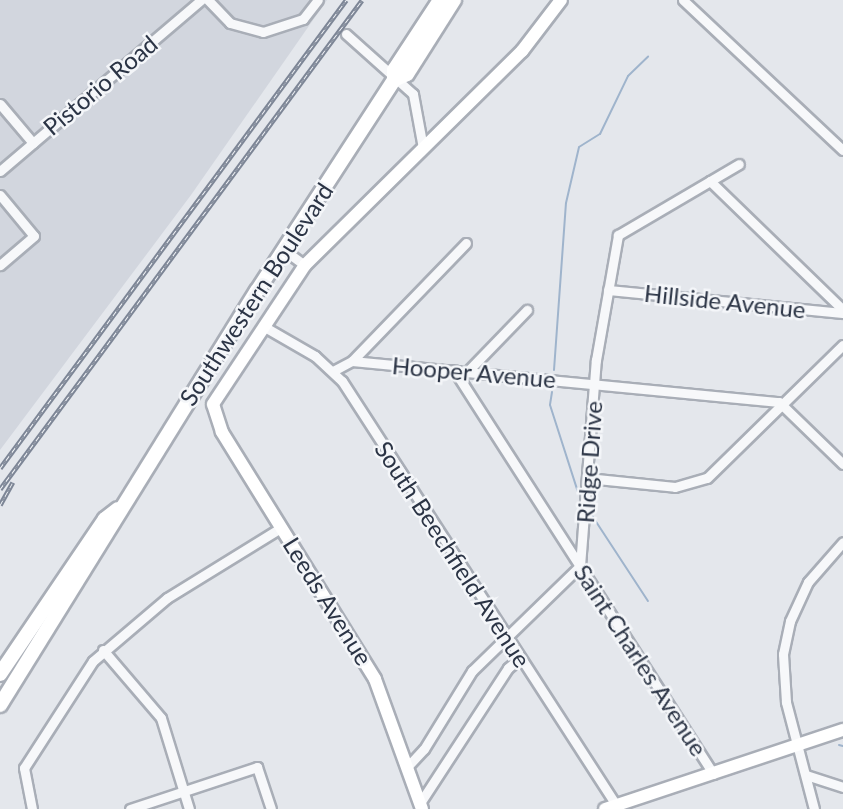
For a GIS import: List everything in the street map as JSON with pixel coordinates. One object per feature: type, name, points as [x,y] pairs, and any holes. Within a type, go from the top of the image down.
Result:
[{"type":"main road","name":"Southwestern Boulevard","points":[[394,80],[394,70],[440,0]]},
{"type":"main road","name":"Southwestern Boulevard","points":[[0,705],[113,525],[118,509],[284,250],[394,80],[407,74],[454,0]]},
{"type":"main road","name":"Southwestern Boulevard","points":[[0,674],[105,519],[118,509]]},
{"type":"street","name":"Pistorio Road","points":[[0,172],[201,0]]},
{"type":"street","points":[[208,0],[230,23],[263,32],[303,19],[317,0]]},
{"type":"street","points":[[193,392],[213,404],[305,265],[538,34],[561,0]]},
{"type":"street","points":[[683,0],[843,150]]},
{"type":"street","points":[[346,34],[375,57],[415,100],[424,148]]},
{"type":"street","points":[[0,104],[33,143]]},
{"type":"street","name":"Ridge Drive","points":[[580,566],[594,384],[618,235],[739,164]]},
{"type":"street","points":[[710,181],[843,311]]},
{"type":"street","points":[[0,194],[34,236],[0,265]]},
{"type":"street","points":[[333,371],[352,361],[466,243]]},
{"type":"street","points":[[284,250],[305,265]]},
{"type":"street","name":"Hillside Avenue","points":[[608,289],[843,311]]},
{"type":"street","points":[[468,371],[527,310]]},
{"type":"street","name":"South Beechfield Avenue","points":[[263,326],[333,371],[507,637],[613,808]]},
{"type":"street","points":[[587,478],[675,487],[695,483],[717,471],[843,345]]},
{"type":"street","name":"Hooper Avenue","points":[[352,361],[783,405]]},
{"type":"street","name":"Saint Charles Avenue","points":[[454,370],[713,774]]},
{"type":"street","name":"Leeds Avenue","points":[[213,404],[222,432],[370,669],[421,806]]},
{"type":"street","points":[[783,405],[843,464]]},
{"type":"street","points":[[32,809],[24,781],[28,760],[103,650],[167,598],[282,527]]},
{"type":"street","points":[[814,809],[783,685],[786,636],[808,582],[843,542]]},
{"type":"street","points":[[408,766],[424,749],[466,678],[580,566]]},
{"type":"street","points":[[103,650],[160,718],[189,809]]},
{"type":"street","points":[[421,806],[501,678],[520,658]]},
{"type":"street","points":[[613,808],[843,730]]},
{"type":"street","points":[[130,809],[257,767],[271,809]]},
{"type":"street","points":[[806,775],[843,787]]},
{"type":"shaded area","points":[[0,0],[327,0],[191,195],[0,450]]},
{"type":"waterway","points":[[554,370],[566,203],[579,147],[600,134],[628,76],[648,57]]},
{"type":"waterway","points":[[552,392],[550,405],[578,492]]},
{"type":"waterway","points":[[591,514],[648,601]]},
{"type":"waterway","points":[[839,745],[843,746]]},
{"type":"railway","points":[[0,468],[346,0]]},
{"type":"railway","points":[[0,489],[362,0]]},
{"type":"railway","points":[[0,505],[13,482]]}]
